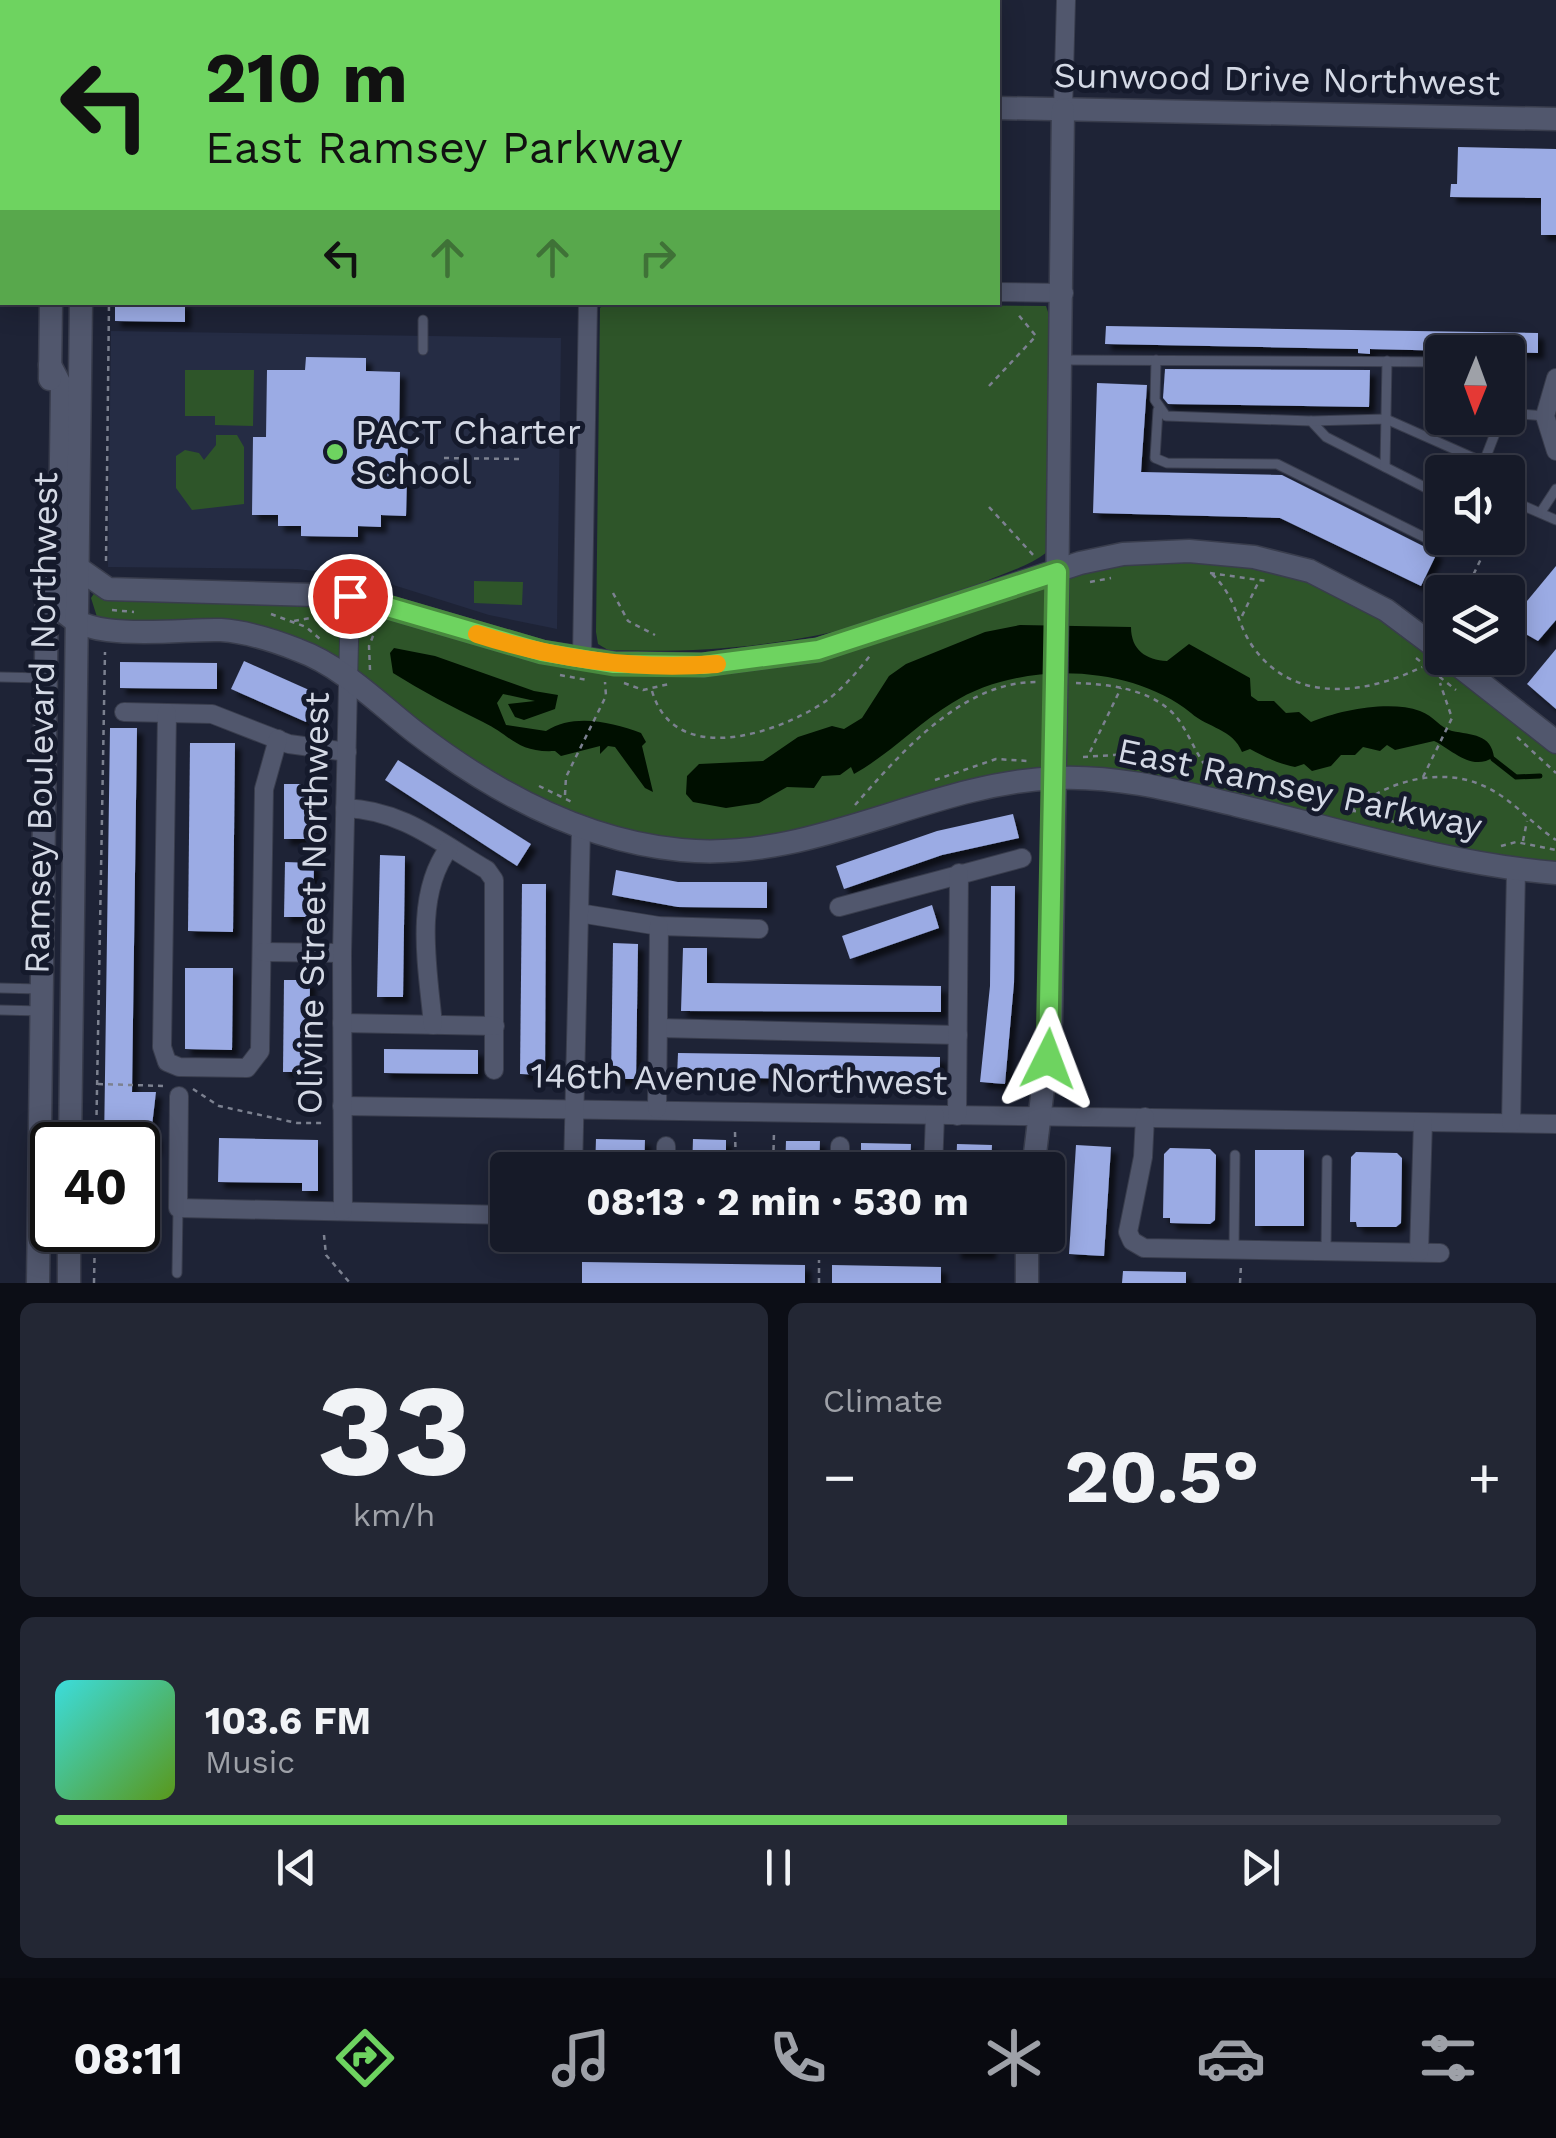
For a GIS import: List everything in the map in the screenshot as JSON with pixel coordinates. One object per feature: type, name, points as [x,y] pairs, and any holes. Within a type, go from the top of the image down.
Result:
[{"type":"street","points":[[1035,1152],[1051,1022],[1057,685],[1052,581],[1063,360],[1066,0]]},
{"type":"street","name":"Sunwood Drive Northwest","points":[[1000,108],[1556,119]]},
{"type":"street","points":[[1000,292],[1064,293]]},
{"type":"street","name":"Ramsey Boulevard Northwest","points":[[38,1283],[50,305]]},
{"type":"street","name":"Ramsey Boulevard Northwest","points":[[70,1122],[81,305]]},
{"type":"street","points":[[582,658],[588,305]]},
{"type":"street","points":[[50,366],[62,388],[59,601],[62,614],[78,625]]},
{"type":"street","points":[[1554,449],[1545,416],[1556,378]]},
{"type":"street","name":"East Ramsey Parkway","points":[[78,625],[100,608],[350,602],[501,642],[582,658],[656,666],[777,658],[862,638],[1052,581],[1093,560],[1157,551],[1254,558],[1310,571],[1360,594],[1425,640]]},
{"type":"street","points":[[78,568],[100,608]]},
{"type":"street","name":"Olivine Street Northwest","points":[[343,1212],[342,952],[350,602]]},
{"type":"street","name":"East Ramsey Parkway","points":[[100,608],[245,633],[322,659],[348,674],[467,770],[570,812],[682,850],[757,850],[794,845],[954,793],[1053,771],[1342,818],[1516,870],[1556,874]]},
{"type":"street","points":[[1471,675],[1556,742]]},
{"type":"street","points":[[124,712],[212,714],[320,752],[346,752]]},
{"type":"street","points":[[167,714],[162,1047],[167,1062],[179,1068],[247,1068],[255,1063],[260,1051],[264,789],[278,739]]},
{"type":"street","points":[[346,808],[388,812],[486,870],[494,880],[494,1070]]},
{"type":"street","points":[[570,812],[579,914],[573,1152]]},
{"type":"street","points":[[433,1025],[428,965],[429,888],[436,866],[450,848]]},
{"type":"street","points":[[839,907],[1022,858]]},
{"type":"street","points":[[1511,1123],[1516,870]]},
{"type":"street","points":[[957,1116],[960,873]]},
{"type":"street","points":[[579,914],[659,926],[759,928]]},
{"type":"street","points":[[656,1109],[659,926]]},
{"type":"street","points":[[262,952],[342,952]]},
{"type":"street","points":[[342,1023],[495,1026]]},
{"type":"street","points":[[659,1028],[958,1035]]},
{"type":"street","points":[[179,1089],[178,1208],[490,1215]]},
{"type":"street","name":"146th Avenue Northwest","points":[[342,1106],[1556,1124]]},
{"type":"street","points":[[934,1152],[935,1116]]},
{"type":"street","points":[[1145,1117],[1143,1157],[1128,1232],[1144,1248],[1440,1253]]},
{"type":"street","points":[[1420,1252],[1423,1122]]},
{"type":"street","points":[[666,1146],[666,1152]]},
{"type":"street","points":[[840,1146],[840,1152]]},
{"type":"street","points":[[69,1283],[70,1252]]},
{"type":"street","points":[[1027,1252],[1027,1283]]},
{"type":"lane","points":[[423,320],[423,350]]},
{"type":"lane","points":[[1063,360],[1425,362]]},
{"type":"lane","points":[[1156,360],[1155,458],[1167,462],[1277,464],[1425,538]]},
{"type":"lane","points":[[1385,467],[1387,361]]},
{"type":"lane","points":[[1158,410],[1166,416],[1311,421],[1386,419],[1458,455]]},
{"type":"lane","points":[[1525,415],[1545,416]]},
{"type":"lane","points":[[1311,421],[1326,438],[1425,487]]},
{"type":"lane","points":[[1541,512],[1556,489]]},
{"type":"lane","points":[[1525,506],[1556,520]]},
{"type":"lane","points":[[0,677],[46,678]]},
{"type":"lane","points":[[0,988],[41,1000]]},
{"type":"lane","points":[[0,1010],[41,1000]]},
{"type":"lane","points":[[1234,1249],[1235,1155]]},
{"type":"lane","points":[[1326,1251],[1328,1160]]},
{"type":"lane","points":[[177,1273],[178,1208]]},
{"type":"path","points":[[96,1122],[100,608],[106,573],[109,305]]},
{"type":"path","points":[[989,386],[1036,336],[1016,312]]},
{"type":"path","points":[[444,458],[519,459]]},
{"type":"path","points":[[989,507],[1052,581],[1080,578],[1094,583],[1113,577]]},
{"type":"path","points":[[1201,570],[1277,582]]},
{"type":"path","points":[[1212,574],[1226,586],[1242,617],[1245,633],[1262,658],[1321,688],[1341,692],[1380,685],[1433,664],[1450,710],[1449,724],[1422,778]]},
{"type":"path","points":[[1242,617],[1259,581]]},
{"type":"path","points":[[614,594],[628,621],[655,635]]},
{"type":"path","points":[[265,612],[294,621],[317,634],[348,674],[372,676],[368,656],[379,625],[350,602],[334,606],[318,618],[294,621]]},
{"type":"path","points":[[100,608],[144,613]]},
{"type":"path","points":[[1407,648],[1439,680],[1468,696]]},
{"type":"path","points":[[652,690],[656,707],[678,731],[712,740],[800,716],[836,694],[875,649],[861,652]]},
{"type":"path","points":[[848,663],[853,673]]},
{"type":"path","points":[[546,671],[652,690],[677,682]]},
{"type":"path","points":[[570,812],[566,776],[606,696],[605,680]]},
{"type":"path","points":[[865,808],[846,815],[938,720],[996,690],[1057,685],[1120,688],[1152,698],[1173,712],[1201,761],[1217,778],[1200,778]]},
{"type":"path","points":[[1089,754],[1120,688]]},
{"type":"path","points":[[1514,734],[1556,774]]},
{"type":"path","points":[[928,783],[996,760],[1053,771],[1089,754],[1130,754],[1162,768]]},
{"type":"path","points":[[1342,818],[1387,786],[1422,778],[1488,787],[1556,840]]},
{"type":"path","points":[[526,781],[570,812]]},
{"type":"path","points":[[1342,818],[1418,830]]},
{"type":"path","points":[[1523,842],[1527,820]]},
{"type":"path","points":[[1499,847],[1523,842],[1534,848],[1556,850]]},
{"type":"path","points":[[97,1084],[179,1089],[220,1106],[298,1123],[324,1123]]},
{"type":"path","points":[[735,1132],[736,1152]]},
{"type":"path","points":[[774,1132],[774,1152]]},
{"type":"path","points":[[324,1236],[326,1255],[350,1283]]},
{"type":"path","points":[[94,1283],[95,1252]]},
{"type":"path","points":[[819,1283],[828,1252]]},
{"type":"shaded area","name":"PACT Charter School","points":[[111,331],[561,338],[557,629],[489,615],[371,578],[297,569],[108,567]]},
{"type":"shaded area","points":[[1020,625],[1131,627],[1137,648],[1146,656],[1167,661],[1189,644],[1250,678],[1251,696],[1258,701],[1274,701],[1286,713],[1299,712],[1311,722],[1365,708],[1408,708],[1425,713],[1448,729],[1485,740],[1494,757],[1470,761],[1434,741],[1395,750],[1387,745],[1380,751],[1363,747],[1355,755],[1341,755],[1331,766],[1312,771],[1304,764],[1289,766],[1250,749],[1242,752],[1233,738],[1166,696],[1137,684],[1106,677],[1040,675],[979,689],[939,711],[854,774],[851,767],[840,775],[822,776],[814,788],[787,787],[759,803],[726,808],[693,802],[686,794],[687,776],[699,764],[763,761],[798,737],[832,726],[844,729],[862,718],[889,676],[906,664],[985,632]]},
{"type":"shaded area","points":[[394,648],[435,656],[534,691],[558,695],[555,709],[524,720],[515,717],[508,704],[535,701],[503,694],[497,703],[506,725],[546,731],[568,722],[593,721],[641,733],[646,742],[642,746],[653,792],[645,788],[615,747],[608,746],[600,754],[600,746],[561,756],[555,751],[532,749],[437,699],[393,673],[390,653]]},
{"type":"green space","points":[[1046,306],[1050,318],[1047,552],[937,601],[846,629],[753,645],[608,650],[598,644],[596,632],[600,308]]},
{"type":"green space","points":[[185,370],[254,370],[253,426],[215,425],[215,416],[185,416]]},
{"type":"green space","points":[[216,435],[237,435],[244,447],[244,504],[192,510],[176,488],[176,456],[185,450],[199,453],[204,460],[216,445]]},
{"type":"green space","points":[[1186,556],[1287,571],[1376,612],[1425,650],[1425,675],[1458,675],[1556,751],[1556,864],[1505,858],[1082,771],[776,840],[685,842],[591,824],[466,759],[326,656],[110,623],[97,617],[91,598],[95,592],[321,601],[458,635],[718,669],[1083,569]]},
{"type":"green space","points":[[474,581],[523,582],[522,605],[474,603]]},
{"type":"building","points":[[1458,147],[1556,149],[1556,235],[1541,235],[1541,198],[1450,197],[1451,184],[1457,184]]},
{"type":"building","points":[[115,305],[185,305],[185,322],[115,321]]},
{"type":"building","points":[[1106,326],[1538,333],[1538,353],[1525,353],[1525,335],[1425,335],[1425,350],[1370,349],[1370,354],[1358,353],[1358,349],[1105,344]]},
{"type":"building","points":[[306,357],[366,358],[366,371],[400,372],[399,437],[408,437],[406,516],[381,515],[381,527],[358,526],[358,537],[301,536],[301,526],[278,526],[278,515],[252,515],[253,437],[266,437],[267,370],[305,370]]},
{"type":"building","points":[[1165,369],[1370,370],[1369,407],[1168,404],[1163,398]]},
{"type":"building","points":[[1097,383],[1147,385],[1141,472],[1282,475],[1425,547],[1425,555],[1436,555],[1421,586],[1280,518],[1093,513]]},
{"type":"building","points":[[1556,566],[1556,620],[1538,641],[1525,634],[1525,603]]},
{"type":"building","points":[[1556,649],[1556,709],[1527,684]]},
{"type":"building","points":[[244,661],[318,694],[306,722],[231,689]]},
{"type":"building","points":[[120,662],[217,663],[217,689],[120,688]]},
{"type":"building","points":[[110,728],[137,728],[132,1092],[156,1092],[152,1122],[104,1122]]},
{"type":"building","points":[[190,743],[235,743],[233,932],[188,931]]},
{"type":"building","points":[[398,760],[531,844],[517,866],[385,780]]},
{"type":"building","points":[[284,784],[313,784],[313,839],[284,839]]},
{"type":"building","points":[[1013,814],[1019,838],[942,855],[844,889],[836,866],[937,831]]},
{"type":"building","points":[[380,855],[405,856],[403,997],[377,997]]},
{"type":"building","points":[[285,862],[314,863],[313,917],[284,917]]},
{"type":"building","points":[[616,870],[678,882],[767,882],[767,908],[678,907],[612,895]]},
{"type":"building","points":[[522,884],[546,884],[545,1075],[520,1074]]},
{"type":"building","points":[[991,886],[1015,886],[1014,983],[1005,1084],[980,1082],[990,986]]},
{"type":"building","points":[[932,905],[939,928],[850,959],[842,936]]},
{"type":"building","points":[[613,943],[638,944],[636,1079],[611,1079]]},
{"type":"building","points":[[683,948],[707,948],[707,983],[941,986],[941,1012],[681,1011]]},
{"type":"building","points":[[185,968],[233,968],[232,1050],[185,1049]]},
{"type":"building","points":[[284,980],[310,980],[309,1072],[283,1072]]},
{"type":"building","points":[[384,1049],[478,1050],[478,1074],[384,1073]]},
{"type":"building","points":[[678,1053],[940,1057],[940,1081],[677,1077]]},
{"type":"building","points":[[219,1138],[318,1140],[318,1191],[302,1191],[302,1183],[218,1182]]},
{"type":"building","points":[[596,1139],[645,1140],[645,1152],[596,1152]]},
{"type":"building","points":[[693,1139],[726,1140],[726,1152],[693,1152]]},
{"type":"building","points":[[786,1141],[820,1141],[820,1152],[786,1152]]},
{"type":"building","points":[[861,1143],[911,1144],[911,1152],[861,1152]]},
{"type":"building","points":[[957,1144],[992,1145],[992,1152],[957,1152]]},
{"type":"building","points":[[1076,1145],[1111,1147],[1104,1256],[1069,1254]]},
{"type":"building","points":[[1170,1148],[1210,1149],[1216,1155],[1215,1220],[1210,1224],[1170,1223],[1170,1218],[1163,1218],[1164,1154]]},
{"type":"building","points":[[1255,1150],[1304,1150],[1304,1226],[1255,1226]]},
{"type":"building","points":[[1356,1152],[1397,1153],[1402,1158],[1401,1223],[1396,1227],[1357,1227],[1356,1222],[1350,1222],[1351,1157]]},
{"type":"building","points":[[582,1262],[805,1265],[805,1283],[582,1283]]},
{"type":"building","points":[[832,1265],[941,1267],[941,1283],[832,1283]]},
{"type":"building","points":[[1123,1271],[1186,1272],[1186,1283],[1122,1283]]},
{"type":"waterway","points":[[1493,759],[1516,777],[1540,776]]},
{"type":"slow traffic","points":[[477,634],[542,652],[614,664],[717,664]]},
{"type":"place","name":"PACT Charter School","points":[[335,452]]},
{"type":"route","points":[[350,596],[542,652],[614,664],[703,665],[818,650],[1057,572],[1048,1059]]}]
